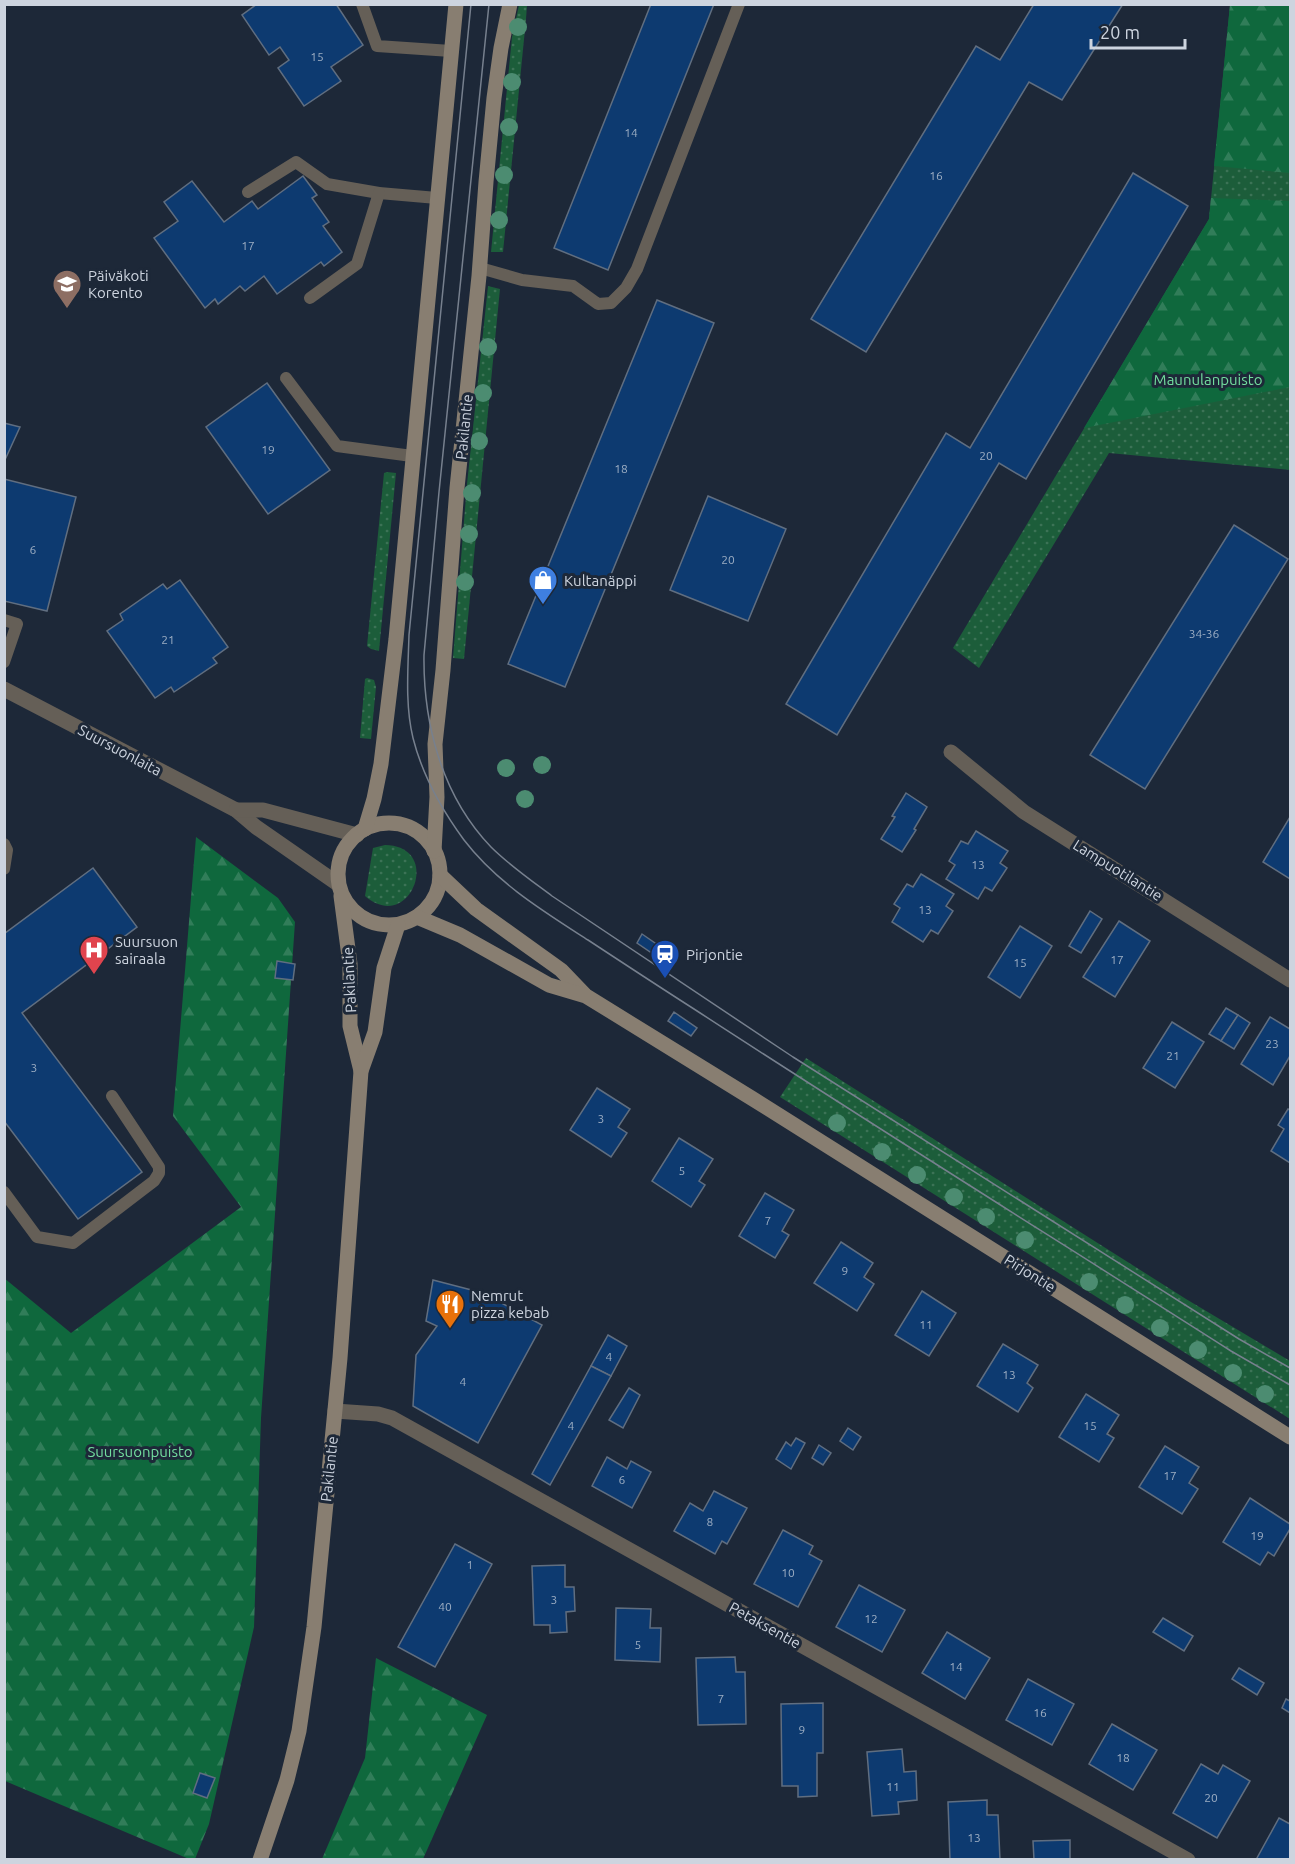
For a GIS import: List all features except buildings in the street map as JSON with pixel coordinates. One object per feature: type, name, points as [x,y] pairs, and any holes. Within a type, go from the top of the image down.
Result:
[{"type":"main road","points":[[361,832],[374,799],[383,751],[396,639],[456,4]]},
{"type":"main road","name":"Pakilantie","points":[[434,851],[437,797],[435,744],[441,699],[457,488],[480,268],[494,98],[510,4]]},
{"type":"main road","points":[[384,823],[404,826],[422,835],[434,851],[438,860],[439,885],[434,899],[417,917],[398,925],[373,923],[360,917],[346,902],[339,886],[338,869],[342,854],[350,841],[361,832],[384,823]]},
{"type":"main road","name":"Pirjontie","points":[[440,875],[476,909],[561,970],[586,996],[1290,1437]]},
{"type":"main road","name":"Pakilantie","points":[[339,886],[350,964],[350,1026],[361,1071]]},
{"type":"main road","name":"Pirjontie","points":[[417,917],[460,935],[549,985],[586,996]]},
{"type":"main road","name":"Pakilantie","points":[[260,1860],[287,1780],[299,1731],[314,1627],[335,1411],[361,1071],[375,1032],[384,968],[398,925]]},
{"type":"street","name":"Suursuonlaita","points":[[4,689],[236,810],[256,827],[339,886]]},
{"type":"street","name":"Lampuotilantie","points":[[951,752],[1024,812],[1290,980]]},
{"type":"street","name":"Suursuonlaita","points":[[236,810],[263,810],[361,832]]},
{"type":"street","name":"Petaksentie","points":[[335,1411],[378,1414],[392,1418],[1188,1860]]},
{"type":"lane","points":[[362,4],[377,45],[451,51]]},
{"type":"lane","points":[[480,268],[522,280],[573,286],[598,304],[610,303],[626,288],[637,269],[740,4]]},
{"type":"lane","points":[[248,192],[296,162],[327,184],[379,193],[437,198]]},
{"type":"lane","points":[[310,298],[357,264],[379,193]]},
{"type":"lane","points":[[286,378],[337,446],[412,456]]},
{"type":"lane","points":[[4,620],[17,624],[4,662]]},
{"type":"lane","points":[[4,844],[7,850],[4,869]]},
{"type":"lane","points":[[4,1192],[37,1237],[73,1243],[154,1181],[159,1173],[159,1167],[112,1096]]},
{"type":"green space","points":[[519,5],[527,5],[503,252],[491,252],[512,37]]},
{"type":"green space","name":"Maunulanpuisto","points":[[1230,5],[1290,5],[1290,470],[1109,453],[979,668],[953,648],[1209,219]]},
{"type":"green space","points":[[1230,5],[1290,5],[1290,173],[1214,166]]},
{"type":"green space","points":[[1211,198],[1290,201],[1290,387],[1084,428],[1209,219]]},
{"type":"green space","points":[[488,286],[500,289],[464,659],[453,658],[467,484]]},
{"type":"green space","points":[[384,473],[396,473],[379,651],[367,646]]},
{"type":"green space","points":[[365,679],[374,680],[376,687],[371,739],[360,738]]},
{"type":"green space","name":"Suursuonpuisto","points":[[196,837],[278,898],[295,922],[261,1418],[254,1627],[209,1824],[195,1859],[189,1859],[5,1781],[4,1278],[71,1333],[241,1207],[173,1116]]},
{"type":"green space","points":[[385,845],[403,849],[413,859],[416,872],[414,886],[407,897],[395,905],[381,905],[365,896],[373,848]]},
{"type":"green space","points":[[806,1058],[1186,1299],[1290,1361],[1290,1419],[780,1097]]},
{"type":"green space","points":[[376,1658],[487,1715],[423,1859],[322,1859],[365,1758]]},
{"type":"tram line","points":[[471,4],[409,635],[410,725],[427,778],[448,816],[464,840],[491,870],[538,907],[895,1138],[1231,1351],[1290,1385]]},
{"type":"tram line","points":[[489,4],[424,655],[427,707],[432,733],[448,782],[460,805],[474,827],[491,847],[552,896],[793,1057],[1239,1339],[1290,1368]]},
{"type":"place","name":"Päiväkoti Korento","points":[[67,310]]},
{"type":"place","name":"Kultanäppi","points":[[543,606]]},
{"type":"place","name":"Suursuon sairaala","points":[[94,976]]},
{"type":"place","name":"Pirjontie","points":[[665,980]]},
{"type":"place","name":"Nemrut pizza kebab","points":[[450,1330]]}]
